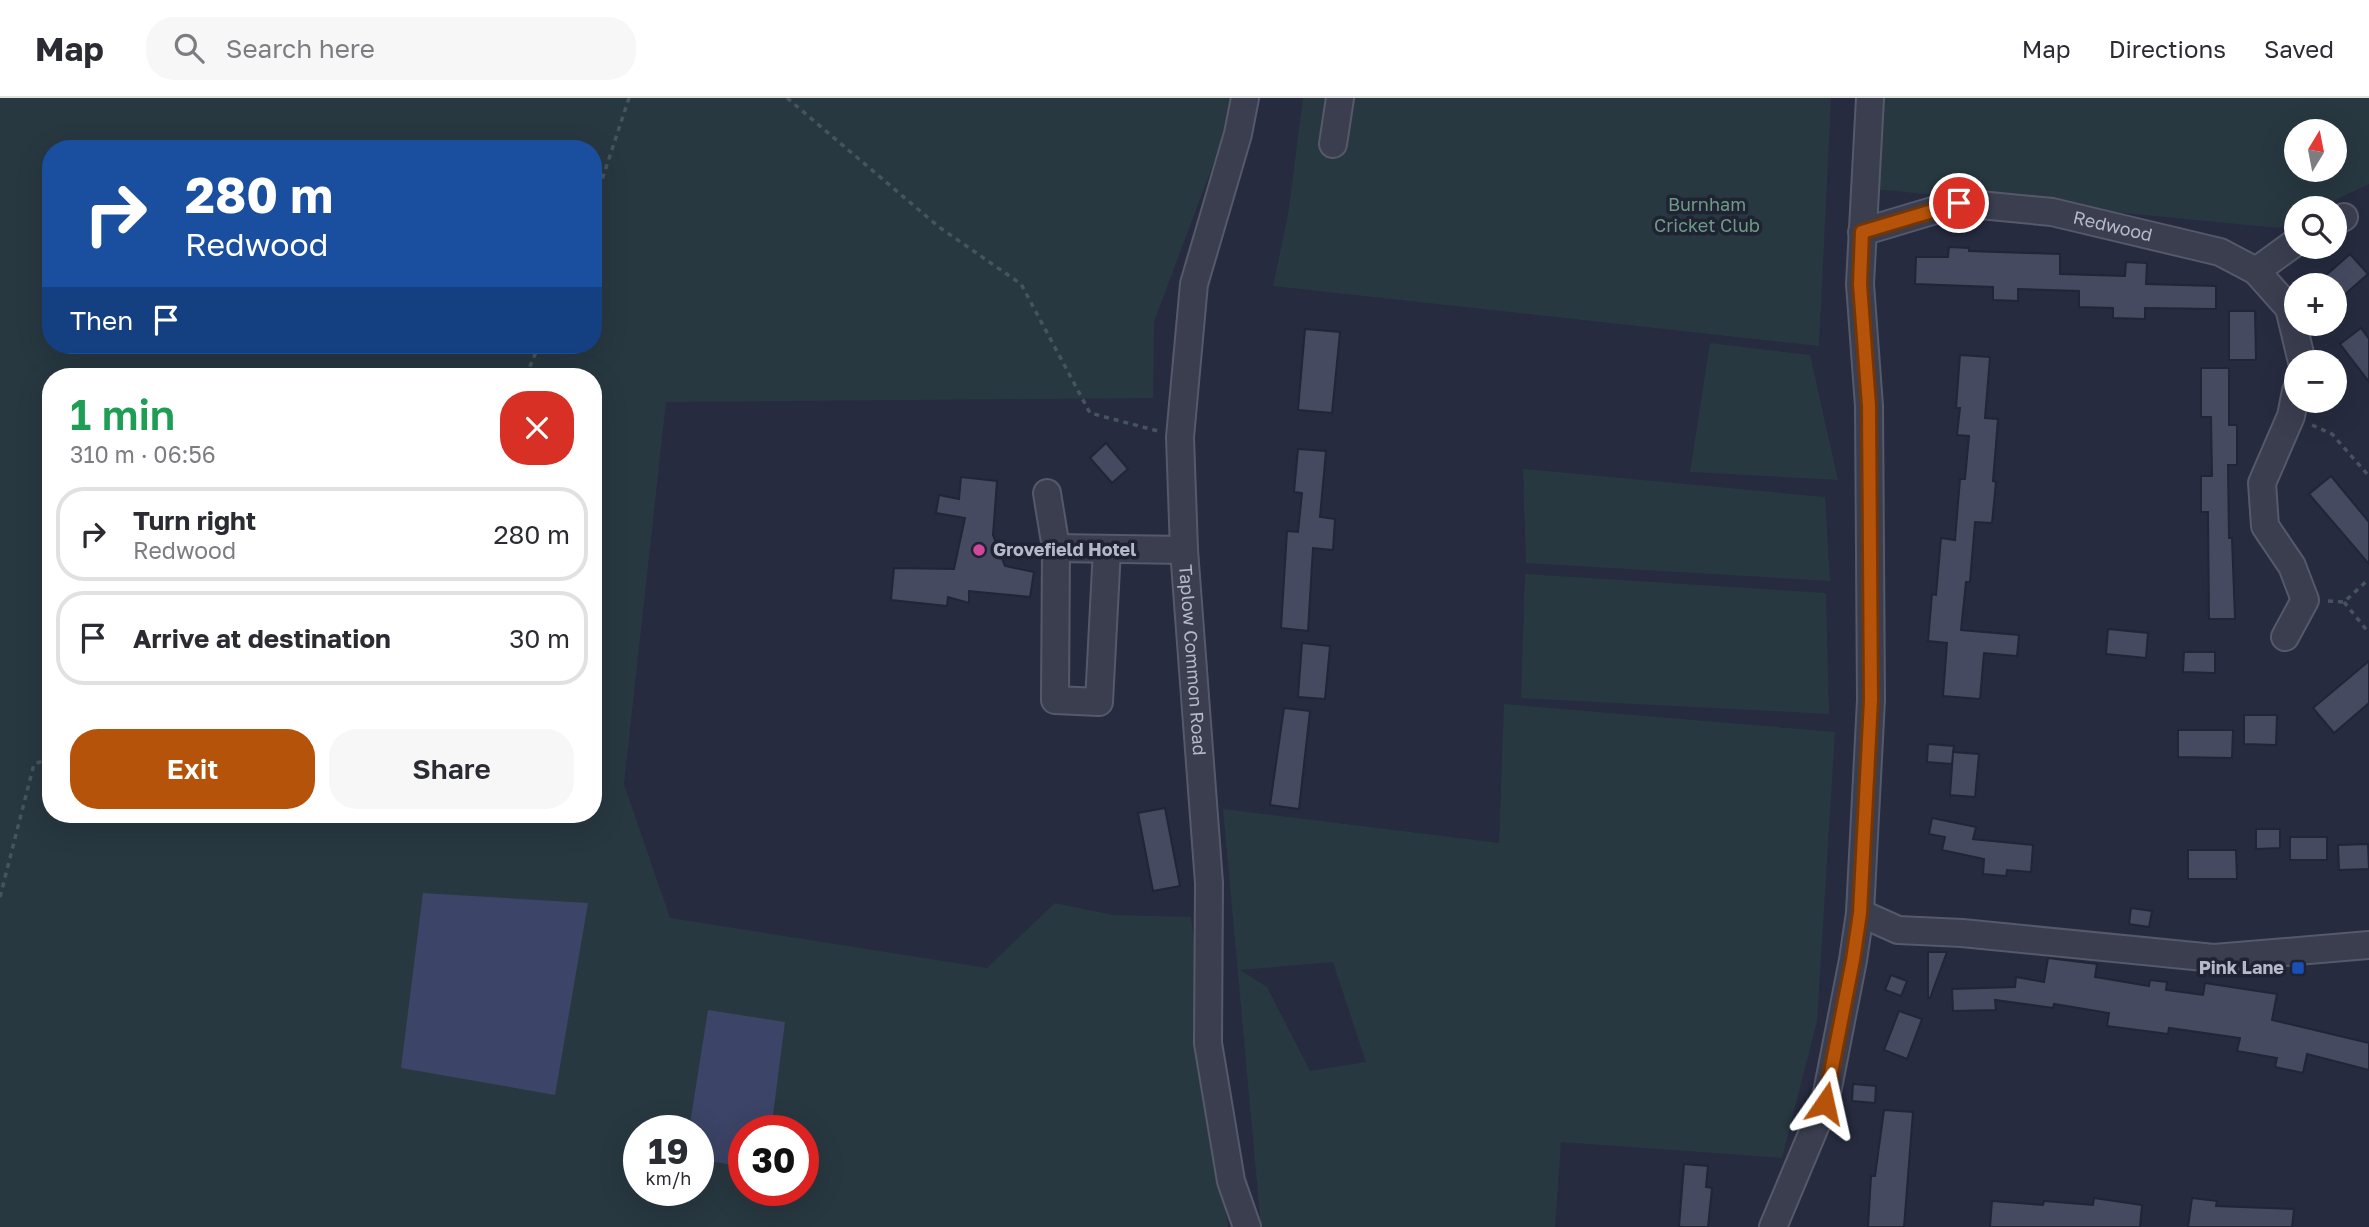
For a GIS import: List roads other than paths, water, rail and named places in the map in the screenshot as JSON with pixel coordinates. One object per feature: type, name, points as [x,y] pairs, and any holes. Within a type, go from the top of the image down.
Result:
[{"type":"street","name":"Taplow Common Road","points":[[1245,98],[1238,134],[1194,284],[1181,437],[1184,550],[1209,883],[1208,1043],[1231,1181],[1247,1227]]},
{"type":"street","points":[[1333,144],[1340,98]]},
{"type":"street","points":[[1773,1227],[1825,1103],[1860,913],[1871,700],[1869,406],[1860,284],[1870,98]]},
{"type":"street","name":"Redwood","points":[[1862,232],[1959,203],[2052,212],[2220,252],[2256,271],[2289,308],[2299,350]]},
{"type":"street","points":[[2256,271],[2284,251]]},
{"type":"street","points":[[2285,637],[2305,600],[2291,566],[2265,526],[2262,482],[2290,413]]},
{"type":"street","points":[[1046,493],[1056,548],[1055,700],[1099,702],[1107,549]]},
{"type":"street","points":[[1056,548],[1184,550]]},
{"type":"street","points":[[1860,913],[1898,930],[1962,933],[2214,958],[2369,945]]},
{"type":"street","points":[[1853,960],[1874,939],[1898,930]]},
{"type":"water","points":[[423,893],[588,903],[555,1095],[401,1068]]},
{"type":"water","points":[[708,1010],[785,1022],[773,1115],[728,1115],[728,1164],[714,1162],[714,1115],[691,1115]]},
{"type":"place","name":"Grovefield Hotel","points":[[979,550]]},
{"type":"place","name":"Pink Lane","points":[[2298,968]]},
{"type":"park label","name":"Burnham Cricket Club","points":[[1707,215]]}]
